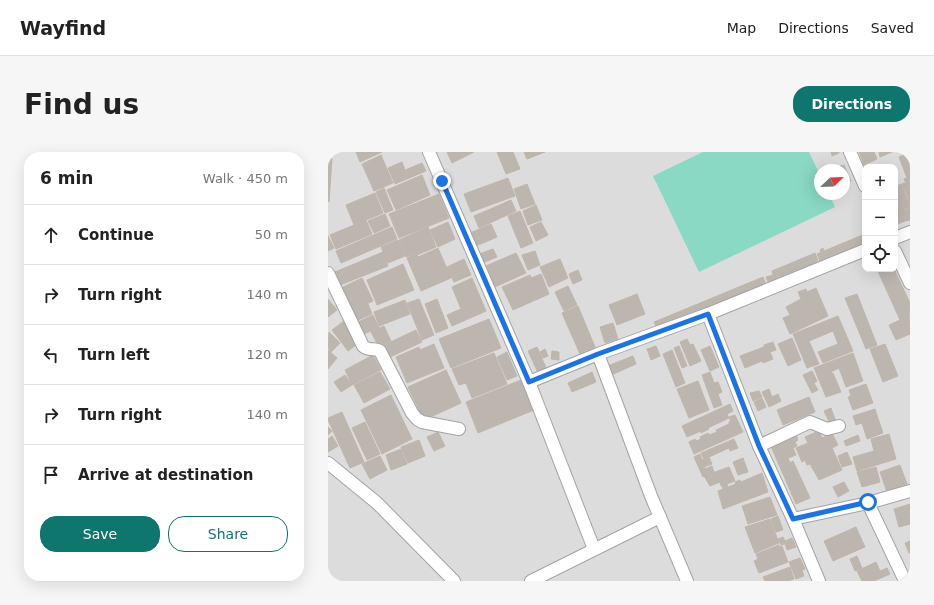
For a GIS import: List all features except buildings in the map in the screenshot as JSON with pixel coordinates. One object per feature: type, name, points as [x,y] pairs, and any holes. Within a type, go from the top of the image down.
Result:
[{"type":"street","points":[[429,152],[529,382],[594,549]]},
{"type":"street","points":[[850,152],[862,179]]},
{"type":"street","points":[[898,237],[910,232]]},
{"type":"street","points":[[529,382],[598,354],[708,314],[862,251]]},
{"type":"street","points":[[898,257],[910,283]]},
{"type":"street","points":[[328,273],[363,346],[367,349],[380,351],[412,413],[417,419],[422,422],[459,429]]},
{"type":"street","points":[[708,314],[759,446],[793,519],[819,581]]},
{"type":"street","points":[[598,354],[626,432],[687,581]]},
{"type":"street","points":[[759,446],[810,422],[827,429],[839,426]]},
{"type":"street","points":[[328,463],[377,503],[454,581]]},
{"type":"street","points":[[793,519],[910,491]]},
{"type":"street","points":[[868,502],[905,581]]},
{"type":"street","points":[[531,581],[660,517]]},
{"type":"shaded area","points":[[328,152],[910,152],[910,581],[328,581]]},
{"type":"green space","points":[[703,152],[809,152],[815,164],[814,200],[832,200],[835,207],[699,272],[653,176]]},
{"type":"route","points":[[442,181],[529,382],[598,354],[708,314],[759,446],[793,519],[868,502]]}]
